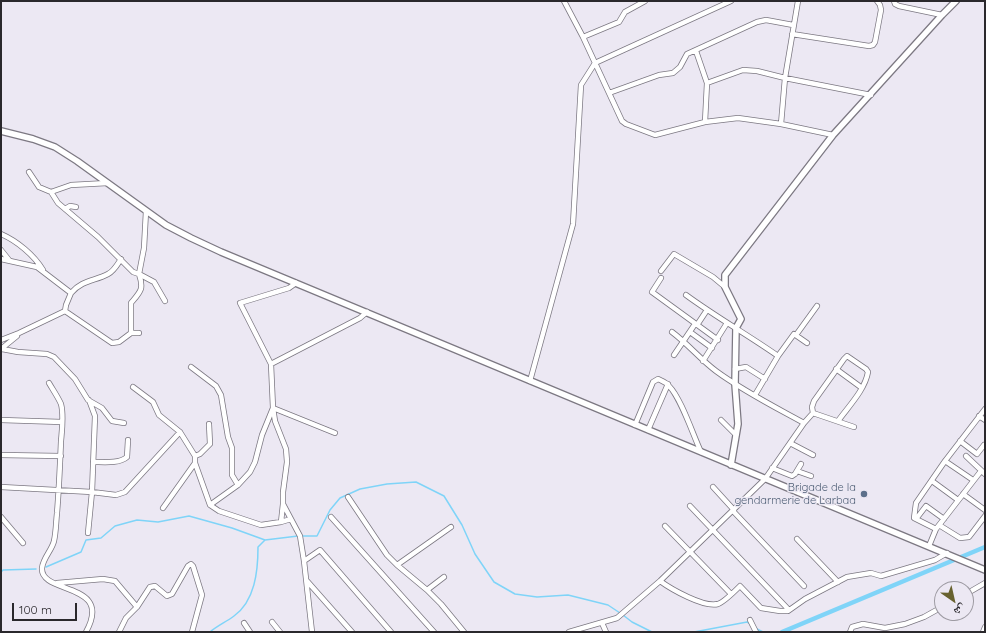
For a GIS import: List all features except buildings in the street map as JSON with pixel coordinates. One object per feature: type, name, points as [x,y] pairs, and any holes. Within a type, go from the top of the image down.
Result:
[{"type":"main road","points":[[731,465],[738,424],[735,384],[736,328],[741,318],[725,287],[725,275],[833,135],[956,1]]},
{"type":"main road","points":[[1,131],[33,139],[54,147],[78,161],[166,224],[191,238],[635,425],[985,570]]},
{"type":"street","points":[[564,1],[583,37],[622,121],[626,124],[652,134],[660,134],[705,122],[738,118],[780,124],[833,135]]},
{"type":"street","points":[[583,37],[619,22],[625,12],[645,1]]},
{"type":"street","points":[[530,381],[572,231],[581,85],[595,63],[730,1]]},
{"type":"street","points":[[780,124],[785,78],[798,1]]},
{"type":"street","points":[[792,34],[869,46],[873,45],[875,42],[881,10],[878,1]]},
{"type":"street","points":[[894,1],[895,4],[899,6],[942,15]]},
{"type":"street","points":[[609,93],[659,75],[673,73],[680,67],[687,54],[762,20],[793,26]]},
{"type":"street","points":[[696,51],[707,83],[705,122]]},
{"type":"street","points":[[707,83],[743,70],[757,71],[785,78],[871,94]]},
{"type":"street","points":[[29,172],[39,187],[51,192],[58,203],[98,237],[133,272],[154,282],[165,301]]},
{"type":"street","points":[[51,192],[71,185],[108,183]]},
{"type":"street","points":[[65,209],[70,206],[76,207]]},
{"type":"street","points":[[131,332],[131,303],[142,291],[142,283],[139,274],[144,248],[146,210]]},
{"type":"street","points":[[1,234],[12,239],[24,249],[39,264],[44,272]]},
{"type":"street","points":[[1,250],[9,260]]},
{"type":"street","points":[[661,271],[674,254],[713,277],[725,287]]},
{"type":"street","points":[[1,258],[37,267],[71,292]]},
{"type":"street","points":[[65,311],[71,292],[77,286],[109,274],[121,259]]},
{"type":"street","points":[[661,278],[652,292],[718,340]]},
{"type":"street","points":[[281,522],[287,462],[286,449],[275,420],[273,408],[271,364],[240,303],[289,288],[296,283]]},
{"type":"street","points":[[686,295],[778,356]]},
{"type":"street","points":[[755,395],[778,356],[794,334],[796,335],[817,306]]},
{"type":"street","points":[[674,355],[707,310]]},
{"type":"street","points":[[65,311],[112,343],[119,342],[131,332],[139,333]]},
{"type":"street","points":[[1,340],[65,311]]},
{"type":"street","points":[[271,364],[360,318],[367,312]]},
{"type":"street","points":[[703,361],[718,340],[727,323]]},
{"type":"street","points":[[672,332],[684,341],[703,361],[735,384],[804,423]]},
{"type":"street","points":[[690,332],[712,348]]},
{"type":"street","points":[[1,349],[19,333]]},
{"type":"street","points":[[796,335],[807,343]]},
{"type":"street","points":[[1,349],[47,354],[54,357],[75,379],[88,400],[95,416],[92,492],[88,533]]},
{"type":"street","points":[[569,632],[617,618],[660,581],[734,510],[765,479],[813,412],[812,407],[814,402],[846,356],[868,372],[862,388],[838,422]]},
{"type":"street","points":[[191,367],[216,386],[221,395],[228,437],[232,448],[232,475],[238,485]]},
{"type":"street","points":[[735,369],[746,367],[765,379]]},
{"type":"street","points":[[836,369],[862,388]]},
{"type":"street","points":[[635,425],[653,382],[658,379],[668,384],[679,400],[701,452]]},
{"type":"street","points":[[49,383],[61,404],[61,456],[54,542],[42,568],[42,574],[47,579],[79,593],[91,603],[93,612],[91,623],[86,632]]},
{"type":"street","points":[[648,430],[668,384]]},
{"type":"street","points":[[133,387],[152,402],[159,415],[180,432],[195,456],[195,463],[210,505],[219,511],[261,525],[291,519]]},
{"type":"street","points":[[88,400],[102,408],[112,421],[124,422]]},
{"type":"street","points":[[273,408],[335,433]]},
{"type":"street","points":[[210,505],[238,485],[250,472],[255,462],[262,435],[273,408]]},
{"type":"street","points":[[936,530],[914,518],[916,503],[945,461],[985,409]]},
{"type":"street","points":[[813,412],[854,427]]},
{"type":"street","points":[[979,416],[985,420]]},
{"type":"street","points":[[1,420],[62,422]]},
{"type":"street","points":[[721,420],[736,435]]},
{"type":"street","points":[[195,456],[200,454],[210,444],[209,424]]},
{"type":"street","points":[[1,487],[116,494],[126,492],[180,432]]},
{"type":"street","points":[[93,462],[125,460],[127,458],[128,440]]},
{"type":"street","points":[[960,441],[977,454],[985,446]]},
{"type":"street","points":[[790,444],[813,455]]},
{"type":"street","points":[[1,455],[61,456]]},
{"type":"street","points":[[966,456],[980,471],[985,474]]},
{"type":"street","points":[[945,461],[973,480]]},
{"type":"street","points":[[163,508],[195,463]]},
{"type":"street","points":[[772,468],[792,476],[801,464]]},
{"type":"street","points":[[797,471],[811,476]]},
{"type":"street","points":[[929,546],[939,525],[980,471]]},
{"type":"street","points":[[932,481],[958,500]]},
{"type":"street","points":[[713,488],[804,586]]},
{"type":"street","points":[[963,494],[985,510]]},
{"type":"street","points":[[348,497],[387,555],[427,590],[441,604],[464,632]]},
{"type":"street","points":[[283,504],[300,536],[313,631]]},
{"type":"street","points":[[690,506],[789,610]]},
{"type":"street","points":[[916,519],[926,506],[944,519]]},
{"type":"street","points":[[939,525],[960,538],[969,536],[985,516]]},
{"type":"street","points":[[1,517],[23,543]]},
{"type":"street","points":[[331,517],[434,632]]},
{"type":"street","points":[[665,526],[731,594]]},
{"type":"street","points":[[397,565],[451,527]]},
{"type":"street","points":[[797,539],[838,582]]},
{"type":"street","points":[[304,561],[320,550],[391,632]]},
{"type":"street","points":[[660,581],[700,602],[710,604],[719,604],[740,586],[761,608],[780,611],[789,610],[805,599],[847,577],[871,573],[881,576],[935,560],[947,553]]},
{"type":"street","points":[[119,632],[126,618],[137,607],[150,587],[155,586],[167,596],[172,594],[188,566],[191,564],[193,566],[202,595],[192,632]]},
{"type":"street","points":[[427,590],[444,577]]},
{"type":"street","points":[[55,583],[103,579],[115,581],[137,607]]},
{"type":"street","points":[[307,582],[352,632]]},
{"type":"street","points":[[974,589],[985,583]]},
{"type":"street","points":[[850,632],[852,627],[863,624],[885,628],[905,624],[934,611]]},
{"type":"street","points":[[750,620],[756,632]]},
{"type":"street","points":[[272,622],[280,632]]},
{"type":"street","points":[[244,623],[250,632]]},
{"type":"street","points":[[602,623],[606,632]]},
{"type":"street","points":[[982,632],[985,627]]},
{"type":"waterway","points":[[302,536],[317,536],[330,510],[340,498],[360,489],[387,484],[416,482],[444,496],[462,525],[475,554],[494,582],[515,594],[537,597],[568,595],[608,605],[620,613]]},
{"type":"waterway","points":[[46,567],[81,552],[86,540],[101,538],[115,526],[137,520],[158,522],[189,516],[232,528],[265,540],[298,536]]},
{"type":"waterway","points":[[210,632],[234,616],[247,602],[254,585],[258,547],[265,540]]},
{"type":"waterway","points":[[782,632],[985,547]]},
{"type":"waterway","points":[[1,572],[3,570],[36,569]]},
{"type":"waterway","points":[[623,615],[632,622],[652,632]]},
{"type":"waterway","points":[[694,632],[747,622],[751,624]]},
{"type":"waterway","points":[[755,628],[763,632]]},
{"type":"place","name":"Brigade de la gendarmerie de Larbaa","points":[[864,494]]}]
